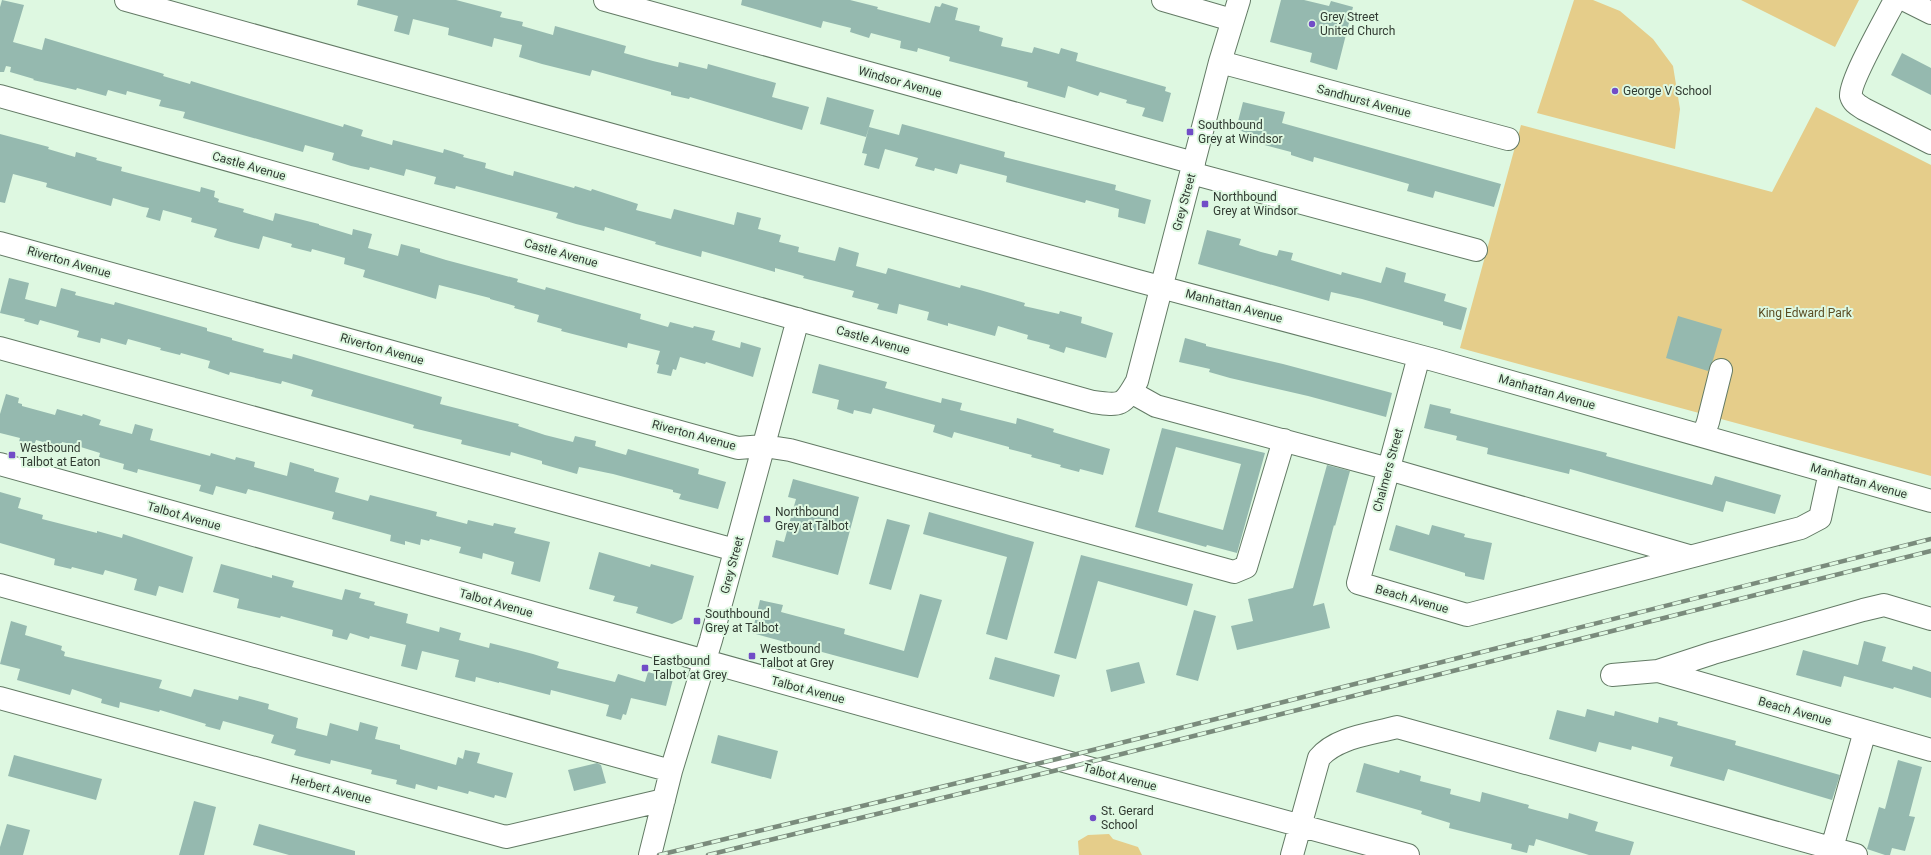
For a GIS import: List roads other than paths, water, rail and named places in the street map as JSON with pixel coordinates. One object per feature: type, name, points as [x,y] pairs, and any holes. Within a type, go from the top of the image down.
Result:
[{"type":"street","name":"Manhattan Avenue","points":[[126,0],[1162,287],[1419,356],[1931,502]]},
{"type":"street","name":"Windsor Avenue","points":[[605,0],[1476,250]]},
{"type":"street","points":[[1162,0],[1235,10]]},
{"type":"street","points":[[1895,0],[1855,80],[1851,95],[1855,104],[1931,143]]},
{"type":"street","points":[[1905,0],[1931,13]]},
{"type":"street","name":"Grey Street","points":[[1127,397],[1137,381],[1220,62],[1235,10]]},
{"type":"street","name":"Sandhurst Avenue","points":[[1220,62],[1508,139]]},
{"type":"street","name":"Castle Avenue","points":[[0,96],[1093,402],[1111,404],[1127,397]]},
{"type":"street","name":"Riverton Avenue","points":[[0,243],[738,448],[764,446],[790,450],[1234,572],[1246,567],[1284,440]]},
{"type":"street","name":"Grey Street","points":[[650,855],[671,771],[705,661],[798,319]]},
{"type":"street","points":[[0,348],[735,550]]},
{"type":"street","name":"Chalmers Street","points":[[1358,583],[1419,356]]},
{"type":"street","points":[[1703,436],[1721,370]]},
{"type":"street","points":[[1127,397],[1389,469],[1690,556],[1801,528],[1820,518],[1830,472]]},
{"type":"street","name":"Talbot Avenue","points":[[0,464],[1408,855]]},
{"type":"street","name":"Beach Avenue","points":[[1358,583],[1467,615],[1690,556]]},
{"type":"street","points":[[0,585],[671,771]]},
{"type":"street","points":[[1612,675],[1658,671],[1735,646],[1884,605],[1931,619]]},
{"type":"street","name":"Beach Avenue","points":[[1658,671],[1931,750]]},
{"type":"street","name":"Herbert Avenue","points":[[0,698],[506,837],[664,800]]},
{"type":"street","points":[[1292,855],[1301,826],[1315,768],[1319,758],[1326,749],[1345,741],[1397,727],[1856,855]]},
{"type":"street","points":[[1832,848],[1865,731]]},
{"type":"railway","points":[[659,855],[1057,759],[1931,539]]},
{"type":"railway","points":[[708,855],[1078,765],[1931,551]]},
{"type":"place","name":"Grey Street United Church","points":[[1312,24]]},
{"type":"place","name":"George V School","points":[[1615,91]]},
{"type":"place","name":"Southbound Grey at Windsor","points":[[1190,132]]},
{"type":"place","name":"Northbound Grey at Windsor","points":[[1205,204]]},
{"type":"place","name":"Westbound Talbot at Eaton","points":[[12,455]]},
{"type":"place","name":"Northbound Grey at Talbot","points":[[767,519]]},
{"type":"place","name":"Southbound Grey at Talbot","points":[[697,621]]},
{"type":"place","name":"Westbound Talbot at Grey","points":[[752,656]]},
{"type":"place","name":"Eastbound Talbot at Grey","points":[[645,668]]},
{"type":"place","name":"St. Gerard School","points":[[1093,818]]},
{"type":"park label","name":"King Edward Park","points":[[1805,313]]}]
